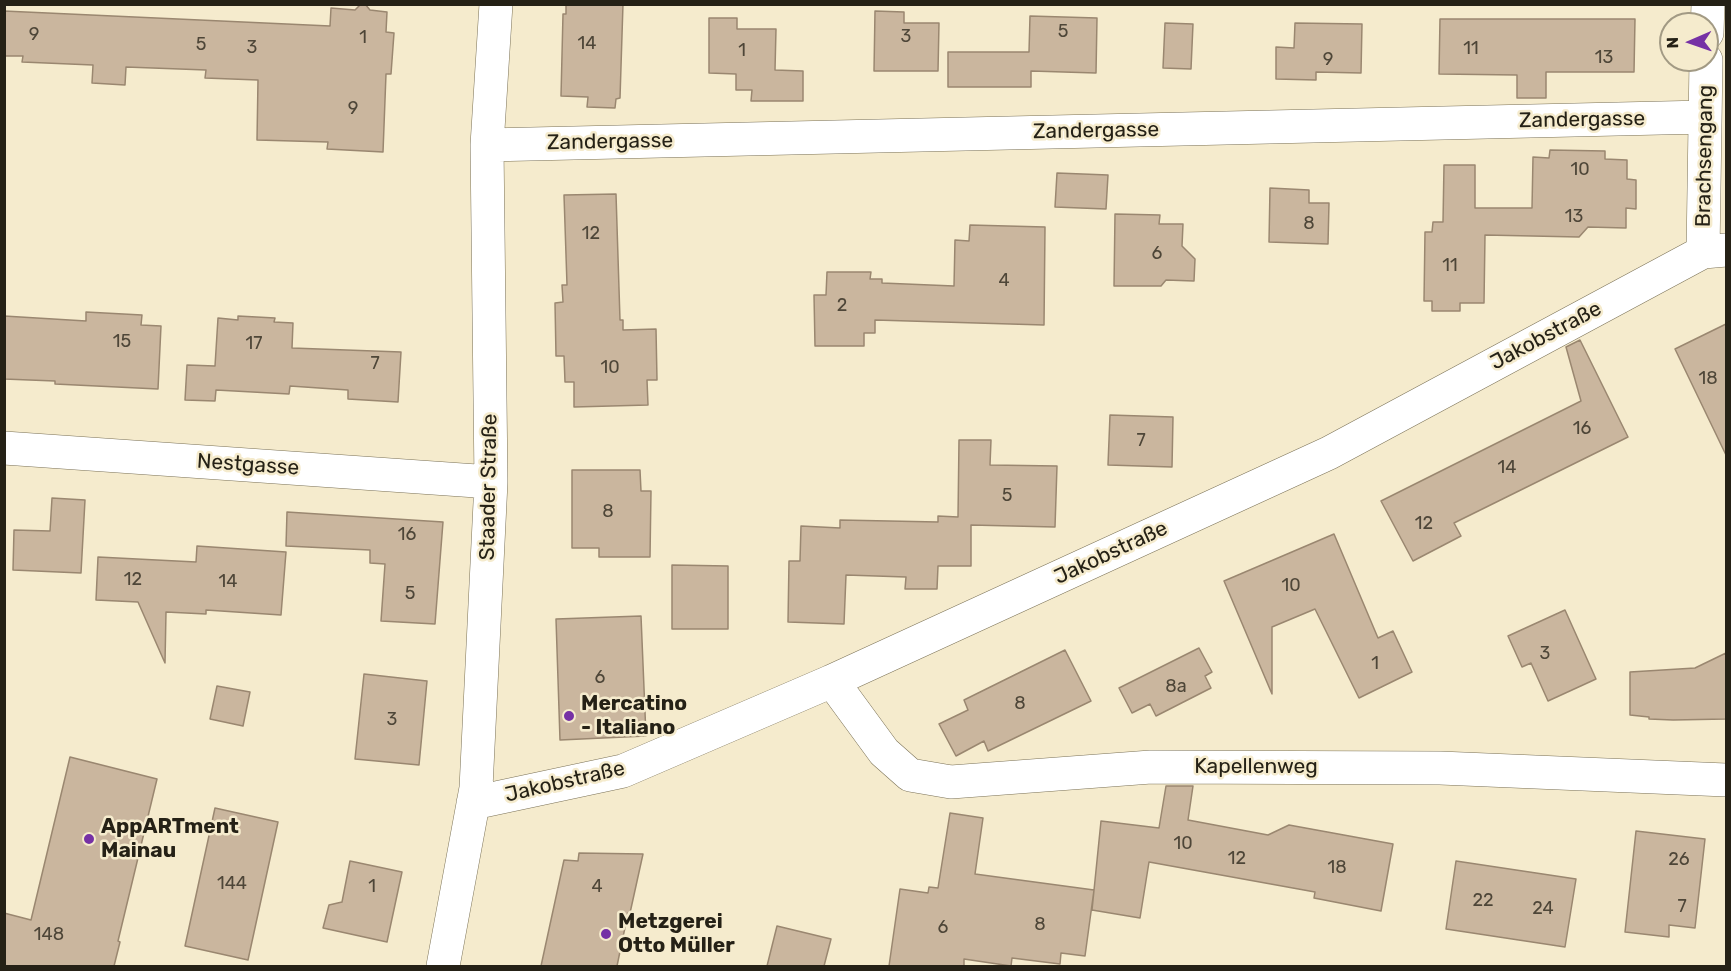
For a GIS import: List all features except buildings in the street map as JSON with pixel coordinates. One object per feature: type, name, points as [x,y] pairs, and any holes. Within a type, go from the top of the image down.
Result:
[{"type":"street","name":"Staader Straße","points":[[443,966],[476,788],[491,482],[487,145],[496,4]]},
{"type":"street","name":"Brachsengang","points":[[1706,72],[1705,117],[1715,251]]},
{"type":"street","name":"Zandergasse","points":[[487,145],[1705,117]]},
{"type":"street","name":"Jakobstraße","points":[[473,803],[623,771],[831,681],[1329,453],[1715,251]]},
{"type":"street","name":"Nestgasse","points":[[4,448],[491,482]]},
{"type":"street","name":"Kapellenweg","points":[[831,681],[884,752],[909,775],[951,782],[1151,766],[1440,768],[1726,780]]},
{"type":"place","name":"Mercatino - Italiano","points":[[569,716]]},
{"type":"place","name":"AppARTment Mainau","points":[[89,839]]},
{"type":"place","name":"Metzgerei Otto Müller","points":[[606,934]]}]
